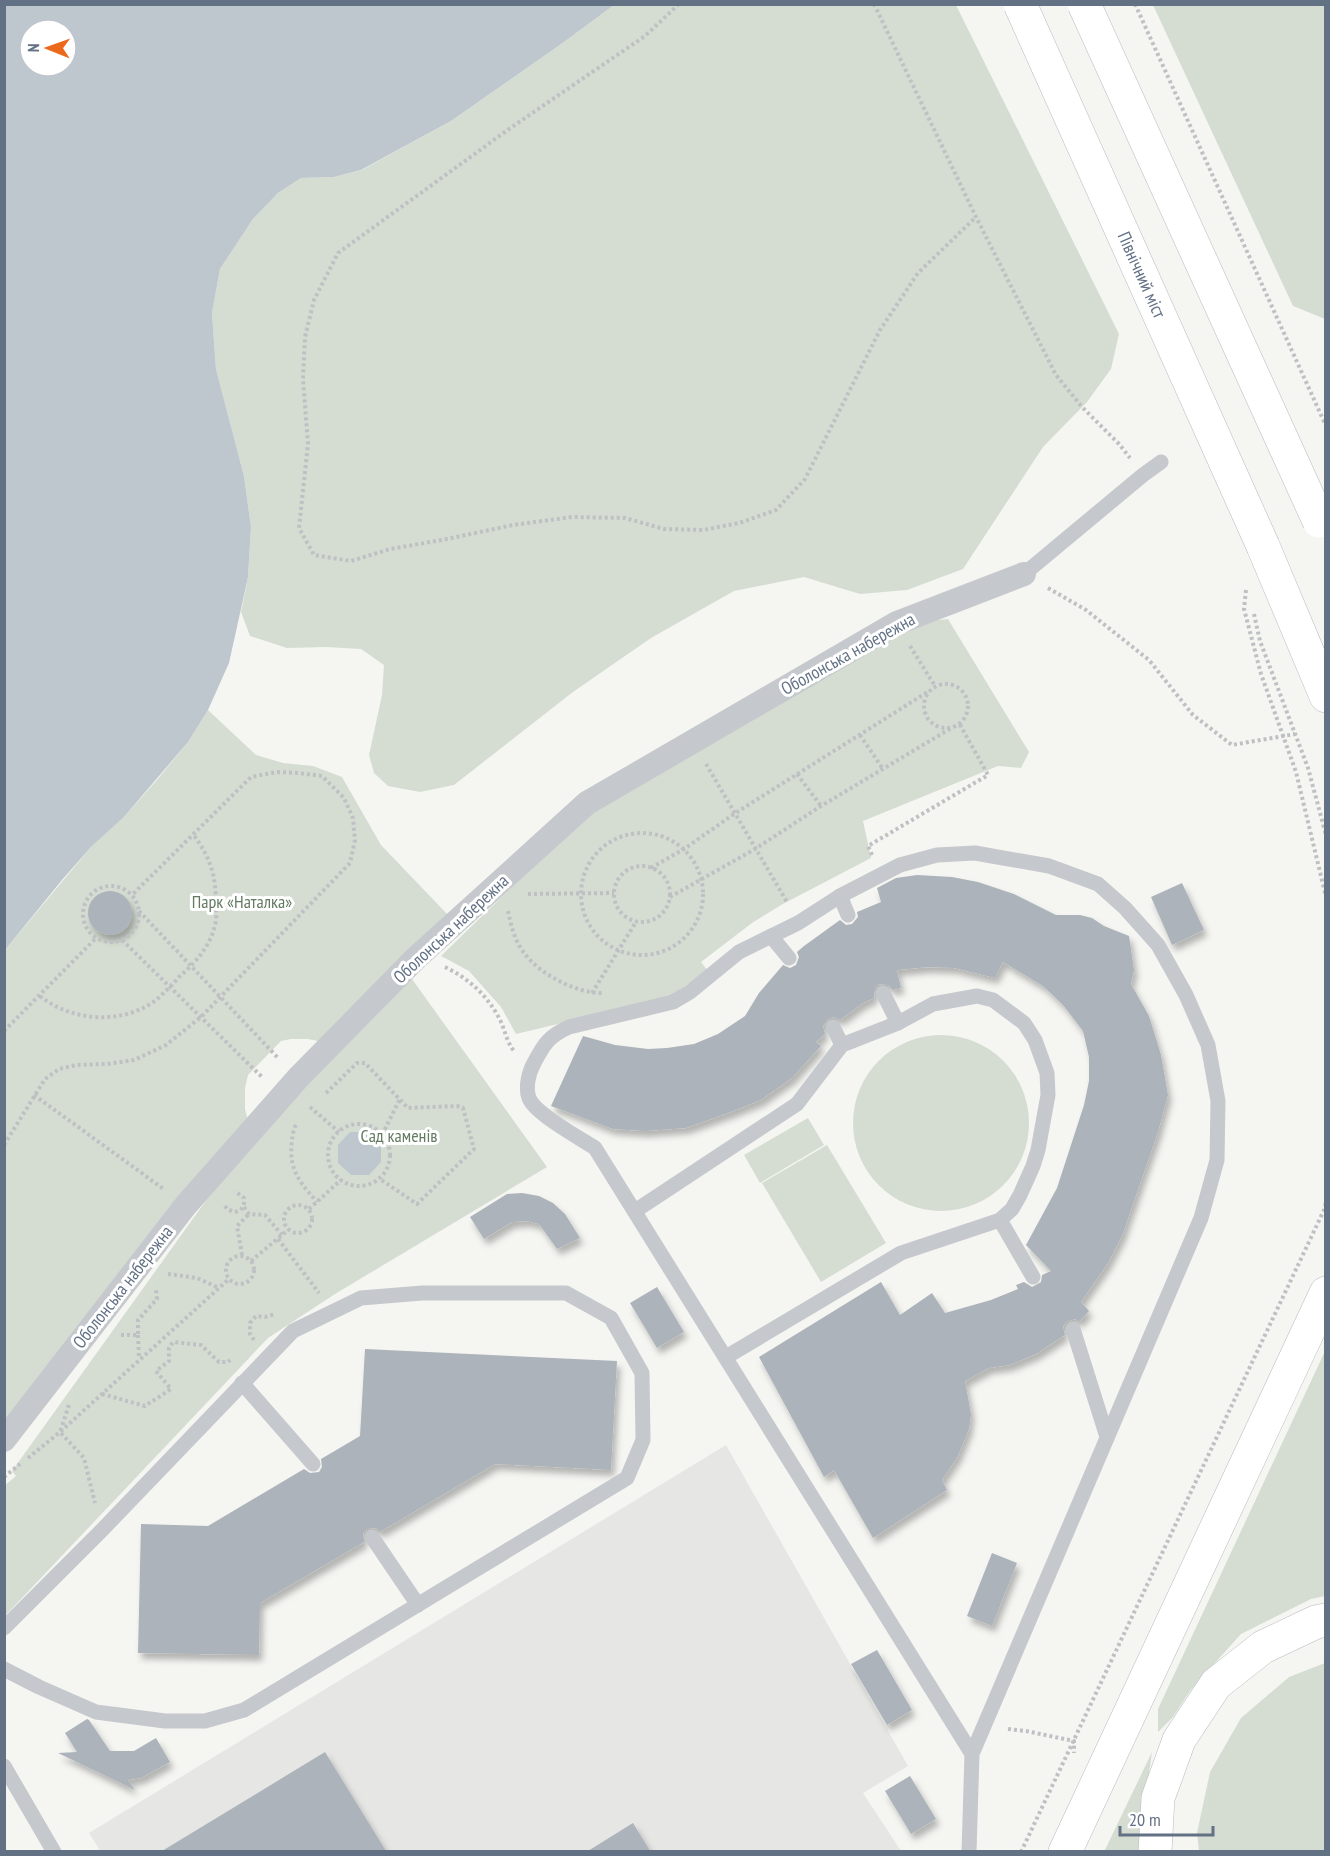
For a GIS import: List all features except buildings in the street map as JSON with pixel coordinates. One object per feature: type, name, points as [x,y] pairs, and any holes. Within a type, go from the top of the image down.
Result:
[{"type":"main road","name":"Північний міст","points":[[1020,4],[1263,546],[1326,696]]},
{"type":"main road","points":[[1084,4],[1322,529]]},
{"type":"main road","points":[[1071,1843],[1326,1293]]},
{"type":"main road","points":[[1155,1851],[1158,1798],[1179,1740],[1216,1684],[1263,1647],[1316,1622],[1326,1620]]},
{"type":"street","name":"Оболонська набережна","points":[[4,1440],[186,1205],[289,1088],[415,959],[501,891],[586,803],[897,623],[1024,574]]},
{"type":"lane","points":[[1024,574],[1161,462]]},
{"type":"lane","points":[[969,1851],[972,1754],[1201,1218],[1217,1160],[1218,1101],[1208,1045],[1185,995],[1158,945],[1125,908],[1098,884],[1049,866],[975,854],[937,855],[900,865],[840,896],[798,923],[739,952],[690,992],[673,1002],[569,1027],[557,1033],[545,1042],[530,1071],[528,1086],[529,1098],[537,1110],[596,1148],[972,1754]]},
{"type":"lane","points":[[840,896],[848,915]]},
{"type":"lane","points":[[771,936],[789,958]]},
{"type":"lane","points":[[883,993],[898,1023]]},
{"type":"lane","points":[[635,1211],[797,1104],[842,1045],[898,1023],[933,1004],[977,996],[993,1000],[1024,1023],[1035,1040],[1047,1073],[1048,1095],[1033,1166],[1011,1209],[1000,1220],[901,1253],[726,1357]]},
{"type":"lane","points":[[833,1027],[842,1045]]},
{"type":"lane","points":[[1000,1220],[1033,1277]]},
{"type":"lane","points":[[4,1628],[102,1530],[293,1331],[361,1298],[422,1293],[566,1293],[611,1318],[642,1373],[643,1440],[627,1478],[244,1710],[205,1721],[165,1721],[96,1712],[4,1669]]},
{"type":"lane","points":[[1073,1329],[1107,1437]]},
{"type":"lane","points":[[242,1383],[313,1464]]},
{"type":"lane","points":[[372,1537],[418,1605]]},
{"type":"lane","points":[[4,1766],[54,1851]]},
{"type":"path","points":[[679,4],[645,36],[509,129],[338,253],[314,300],[304,337],[303,379],[308,444],[299,528],[314,555],[351,561],[390,549],[513,525],[572,517],[625,518],[664,530],[704,530],[739,523],[776,510],[805,479],[880,330],[918,273],[976,217]]},
{"type":"path","points":[[874,4],[976,217],[1056,375],[1082,407],[1119,444],[1143,475]]},
{"type":"path","points":[[1136,4],[1326,426]]},
{"type":"path","points":[[1024,574],[1086,610],[1149,660],[1193,715],[1232,745],[1296,734]]},
{"type":"path","points":[[1246,587],[1244,609],[1261,674],[1296,772],[1326,897]]},
{"type":"path","points":[[1254,612],[1260,641],[1308,768],[1326,835]]},
{"type":"path","points":[[897,623],[935,686]]},
{"type":"path","points":[[651,868],[684,849],[734,814],[935,686],[949,683],[962,690],[968,704],[967,711],[959,723],[821,806],[755,849],[670,897]]},
{"type":"path","points":[[929,691],[924,704],[927,718],[939,727],[952,727]]},
{"type":"path","points":[[875,860],[868,846],[988,775],[959,723]]},
{"type":"path","points":[[860,735],[883,769]]},
{"type":"path","points":[[693,741],[789,905]]},
{"type":"path","points":[[4,1145],[45,1079],[59,1069],[76,1065],[134,1060],[166,1045],[201,1017],[350,863],[356,840],[353,818],[344,798],[322,776],[277,772],[251,777],[132,895]]},
{"type":"path","points":[[797,774],[821,806]]},
{"type":"path","points":[[641,832],[672,841],[684,849],[702,879],[703,897],[698,918],[687,936],[669,949],[649,955],[628,954],[607,944],[592,931],[584,914],[581,893],[582,878],[592,858],[605,844],[622,835],[641,832]]},
{"type":"path","points":[[40,996],[64,1010],[84,1016],[109,1018],[134,1012],[156,1000],[191,967],[207,947],[216,924],[214,874],[205,849],[193,834]]},
{"type":"path","points":[[643,866],[651,868],[665,879],[670,897],[668,906],[654,920],[636,922],[629,920],[618,909],[614,893],[615,885],[626,871],[643,866]]},
{"type":"path","points":[[105,886],[115,886],[132,895],[137,903],[139,920],[130,936],[122,940],[104,942],[89,932],[84,924],[83,914],[84,904],[89,896],[105,886]]},
{"type":"path","points":[[610,994],[592,993],[564,984],[542,970],[525,954],[511,930],[507,905],[501,891],[614,893]]},
{"type":"path","points":[[139,911],[270,1050]]},
{"type":"path","points":[[592,993],[636,922]]},
{"type":"path","points":[[4,1031],[96,938]]},
{"type":"path","points":[[122,940],[253,1068]]},
{"type":"path","points":[[415,959],[435,963],[460,974],[485,996],[500,1019],[507,1042]]},
{"type":"path","points":[[306,1113],[357,1063],[365,1063],[408,1108],[457,1106],[463,1108],[474,1149],[417,1204],[380,1179]]},
{"type":"path","points":[[289,1088],[339,1132]]},
{"type":"path","points":[[34,1095],[186,1205]]},
{"type":"path","points":[[382,1135],[400,1099]]},
{"type":"path","points":[[301,1118],[294,1128],[290,1153],[299,1182],[317,1202]]},
{"type":"path","points":[[361,1124],[373,1128],[382,1135],[389,1145],[390,1157],[387,1169],[380,1179],[369,1185],[358,1187],[335,1175],[330,1166],[328,1154],[331,1142],[339,1132],[349,1126],[361,1124]]},
{"type":"path","points":[[309,1209],[341,1180]]},
{"type":"path","points":[[235,1191],[244,1198],[244,1207],[249,1214]]},
{"type":"path","points":[[1021,1851],[1326,1202]]},
{"type":"path","points":[[300,1205],[309,1209],[313,1220],[309,1229],[299,1233],[288,1230],[284,1221],[290,1207],[300,1205]]},
{"type":"path","points":[[225,1206],[230,1212],[238,1212],[244,1207]]},
{"type":"path","points":[[242,1256],[237,1226],[249,1214],[265,1215],[282,1235]]},
{"type":"path","points":[[251,1261],[288,1230]]},
{"type":"path","points":[[278,1239],[319,1293],[310,1299]]},
{"type":"path","points":[[236,1256],[242,1256],[251,1261],[254,1271],[249,1281],[239,1284],[229,1279],[226,1274],[228,1263],[236,1256]]},
{"type":"path","points":[[160,1277],[174,1274],[197,1278],[219,1288]]},
{"type":"path","points":[[4,1477],[60,1432],[229,1279]]},
{"type":"path","points":[[139,1359],[138,1320],[157,1299],[156,1286]]},
{"type":"path","points":[[249,1345],[254,1341],[250,1334],[250,1323],[256,1316],[265,1317],[283,1312]]},
{"type":"path","points":[[167,1334],[173,1342],[201,1345],[219,1362],[228,1362],[236,1356]]},
{"type":"path","points":[[120,1335],[138,1335]]},
{"type":"path","points":[[102,1394],[146,1406],[171,1389],[156,1371],[169,1361],[169,1348],[173,1342]]},
{"type":"path","points":[[60,1432],[70,1400]]},
{"type":"path","points":[[60,1432],[84,1458],[102,1530]]},
{"type":"path","points":[[983,1727],[1026,1731],[1074,1740]]},
{"type":"path","points":[[1074,1740],[1075,1762]]},
{"type":"shaded area","points":[[5,4],[614,5],[451,121],[361,170],[334,177],[301,178],[278,193],[253,219],[220,269],[212,313],[216,369],[244,476],[251,527],[248,577],[229,663],[208,710],[188,742],[124,817],[91,847],[5,950]]},
{"type":"shaded area","points":[[350,1132],[368,1132],[381,1145],[381,1162],[369,1175],[351,1175],[338,1163],[338,1145]]},
{"type":"shaded area","points":[[726,1445],[908,1766],[863,1793],[901,1851],[101,1852],[89,1833]]},
{"type":"green space","points":[[614,5],[956,5],[1119,334],[1111,369],[1087,402],[1043,447],[963,569],[907,590],[860,594],[804,577],[734,591],[651,638],[573,692],[454,785],[420,792],[388,786],[374,773],[369,755],[382,695],[384,665],[361,649],[287,648],[250,636],[241,612],[248,577],[251,527],[244,476],[216,369],[212,313],[220,269],[253,219],[278,193],[301,178],[334,177],[362,170],[451,121]]},
{"type":"green space","points":[[1153,5],[1325,5],[1325,319],[1293,306]]},
{"type":"green space","points":[[948,619],[1029,752],[1021,768],[998,766],[863,821],[871,858],[781,905],[752,923],[701,962],[708,971],[667,998],[516,1034],[501,1007],[469,971],[441,956],[592,809],[905,624]]},
{"type":"green space","name":"Парк «Наталка»","points":[[208,710],[256,755],[283,763],[313,766],[342,777],[381,845],[449,916],[323,1042],[308,1039],[281,1041],[248,1075],[245,1088],[245,1109],[248,1121],[5,1427],[5,950],[91,847],[124,817],[156,781],[188,742]]},
{"type":"green space","name":"Сад каменів","points":[[412,979],[547,1167],[335,1294],[268,1338],[5,1616],[4,1486],[16,1476],[12,1471],[215,1188],[297,1096]]},
{"type":"green space","points":[[941,1035],[974,1042],[990,1050],[1003,1061],[1014,1074],[1022,1090],[1029,1123],[1022,1156],[1014,1172],[1003,1185],[990,1196],[974,1204],[941,1211],[908,1204],[892,1196],[879,1185],[868,1172],[860,1156],[853,1123],[860,1090],[868,1074],[879,1061],[892,1050],[908,1042]]},
{"type":"green space","points":[[808,1118],[824,1145],[760,1183],[744,1155]]},
{"type":"green space","points":[[827,1145],[886,1243],[821,1282],[762,1183]]},
{"type":"green space","points":[[1325,1351],[1325,1596],[1311,1599],[1241,1634],[1190,1691],[1173,1717],[1158,1732],[1158,1709]]},
{"type":"green space","points":[[1325,1663],[1325,1851],[1199,1851],[1197,1833],[1210,1772],[1241,1718],[1289,1677]]},
{"type":"green space","points":[[1152,1752],[1141,1829],[1142,1851],[1104,1852]]}]
